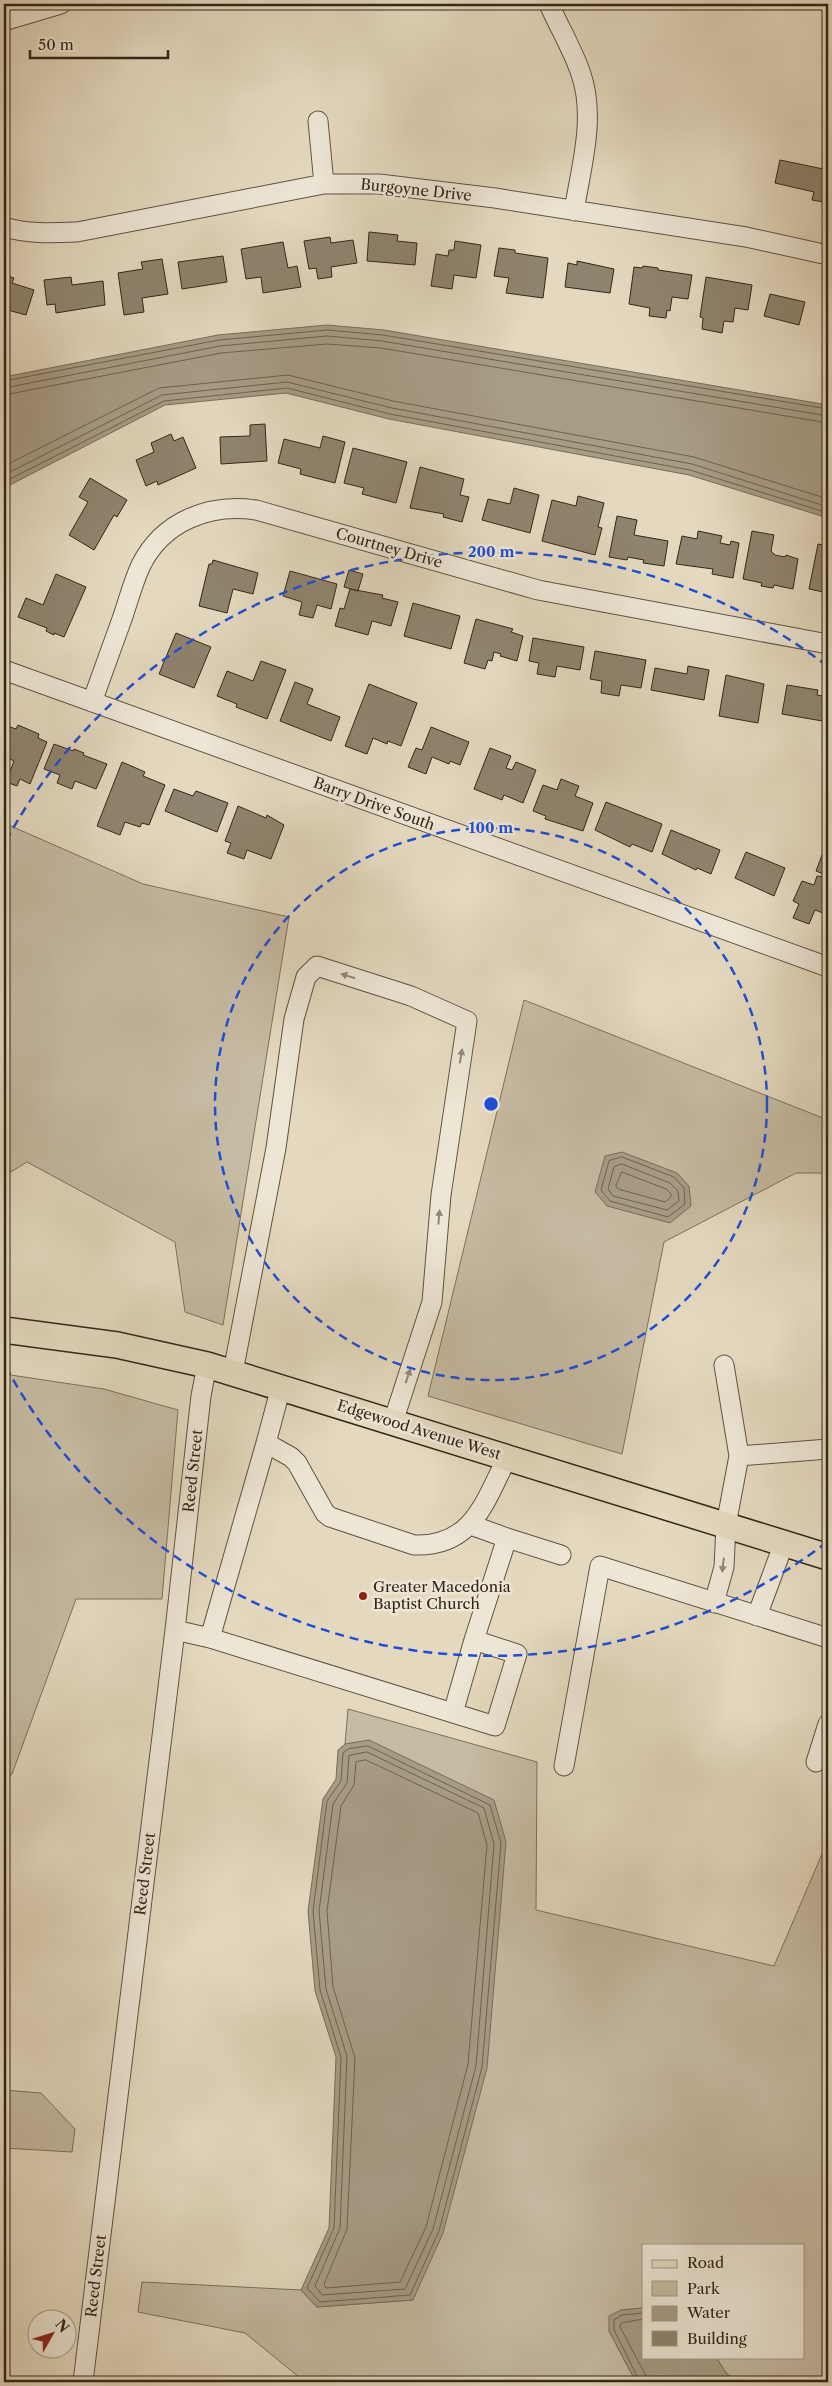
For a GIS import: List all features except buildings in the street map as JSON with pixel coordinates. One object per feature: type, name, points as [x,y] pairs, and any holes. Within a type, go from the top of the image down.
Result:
[{"type":"main road","name":"Edgewood Avenue West","points":[[4,1330],[117,1345],[234,1372],[828,1557]]},
{"type":"street","points":[[4,21],[61,4]]},
{"type":"street","points":[[549,4],[581,74],[587,100],[588,123],[574,211]]},
{"type":"street","points":[[318,122],[324,184]]},
{"type":"street","name":"Burgoyne Drive","points":[[4,227],[41,234],[77,232],[324,184],[379,184],[495,198],[746,237],[828,255]]},
{"type":"street","name":"Courtney Drive","points":[[92,702],[141,565],[156,544],[174,527],[194,516],[216,509],[239,508],[256,510],[538,590],[828,644]]},
{"type":"street","name":"Barry Drive South","points":[[4,670],[828,967]]},
{"type":"street","points":[[234,1372],[276,1148],[294,1020],[306,977],[316,966],[411,996],[467,1021],[441,1195],[432,1302],[393,1422]]},
{"type":"street","name":"Reed Street","points":[[83,2382],[175,1630],[201,1396],[207,1365]]},
{"type":"street","points":[[714,1603],[724,1567],[726,1525],[739,1456],[724,1365]]},
{"type":"street","points":[[210,1638],[281,1387]]},
{"type":"street","points":[[266,1442],[298,1463],[325,1513],[330,1517],[414,1545],[427,1546],[459,1534],[471,1524],[481,1511],[507,1458]]},
{"type":"street","points":[[739,1456],[828,1449]]},
{"type":"street","points":[[471,1524],[507,1538],[561,1555]]},
{"type":"street","points":[[453,1713],[507,1538]]},
{"type":"street","points":[[757,1616],[784,1543]]},
{"type":"street","points":[[564,1766],[600,1566],[828,1638]]},
{"type":"street","points":[[175,1630],[210,1638],[495,1726],[516,1654],[474,1640]]},
{"type":"street","points":[[816,1762],[828,1724]]},
{"type":"green space","points":[[4,823],[143,884],[289,917],[223,1325],[185,1312],[175,1242],[27,1162],[4,1176]]},
{"type":"green space","points":[[524,1000],[828,1120],[828,1173],[796,1173],[664,1242],[622,1454],[428,1396]]},
{"type":"green space","points":[[4,1374],[104,1389],[178,1410],[162,1599],[76,1599],[12,1774],[4,1780]]},
{"type":"green space","points":[[348,1709],[537,1762],[536,1910],[774,1966],[828,1840],[828,2192],[824,2199],[828,2212],[828,2382],[738,2382],[726,2373],[717,2358],[804,2358],[804,2244],[642,2244],[642,2308],[621,2310],[609,2331],[636,2382],[305,2382],[245,2333],[138,2312],[142,2282],[301,2290],[317,2307],[413,2300],[369,1741],[345,1744]]},
{"type":"green space","points":[[4,2090],[41,2093],[75,2129],[72,2152],[4,2148]]},
{"type":"water","points":[[327,325],[384,330],[828,405],[828,518],[689,475],[389,419],[286,393],[165,405],[4,488],[4,377],[218,335]]},
{"type":"water","points":[[622,1152],[677,1173],[689,1186],[691,1206],[670,1223],[607,1206],[595,1192],[605,1156]]},
{"type":"water","points":[[369,1740],[494,1800],[506,1842],[487,2068],[443,2233],[413,2300],[317,2307],[301,2290],[329,2228],[336,2057],[315,1991],[308,1911],[323,1799],[336,1779],[338,1750],[345,1744]]},
{"type":"water","points":[[642,2308],[642,2358],[717,2358],[726,2373],[738,2382],[636,2382],[609,2331],[609,2316],[621,2310]]},
{"type":"place","name":"Greater Macedonia Baptist Church","points":[[363,1596]]}]
